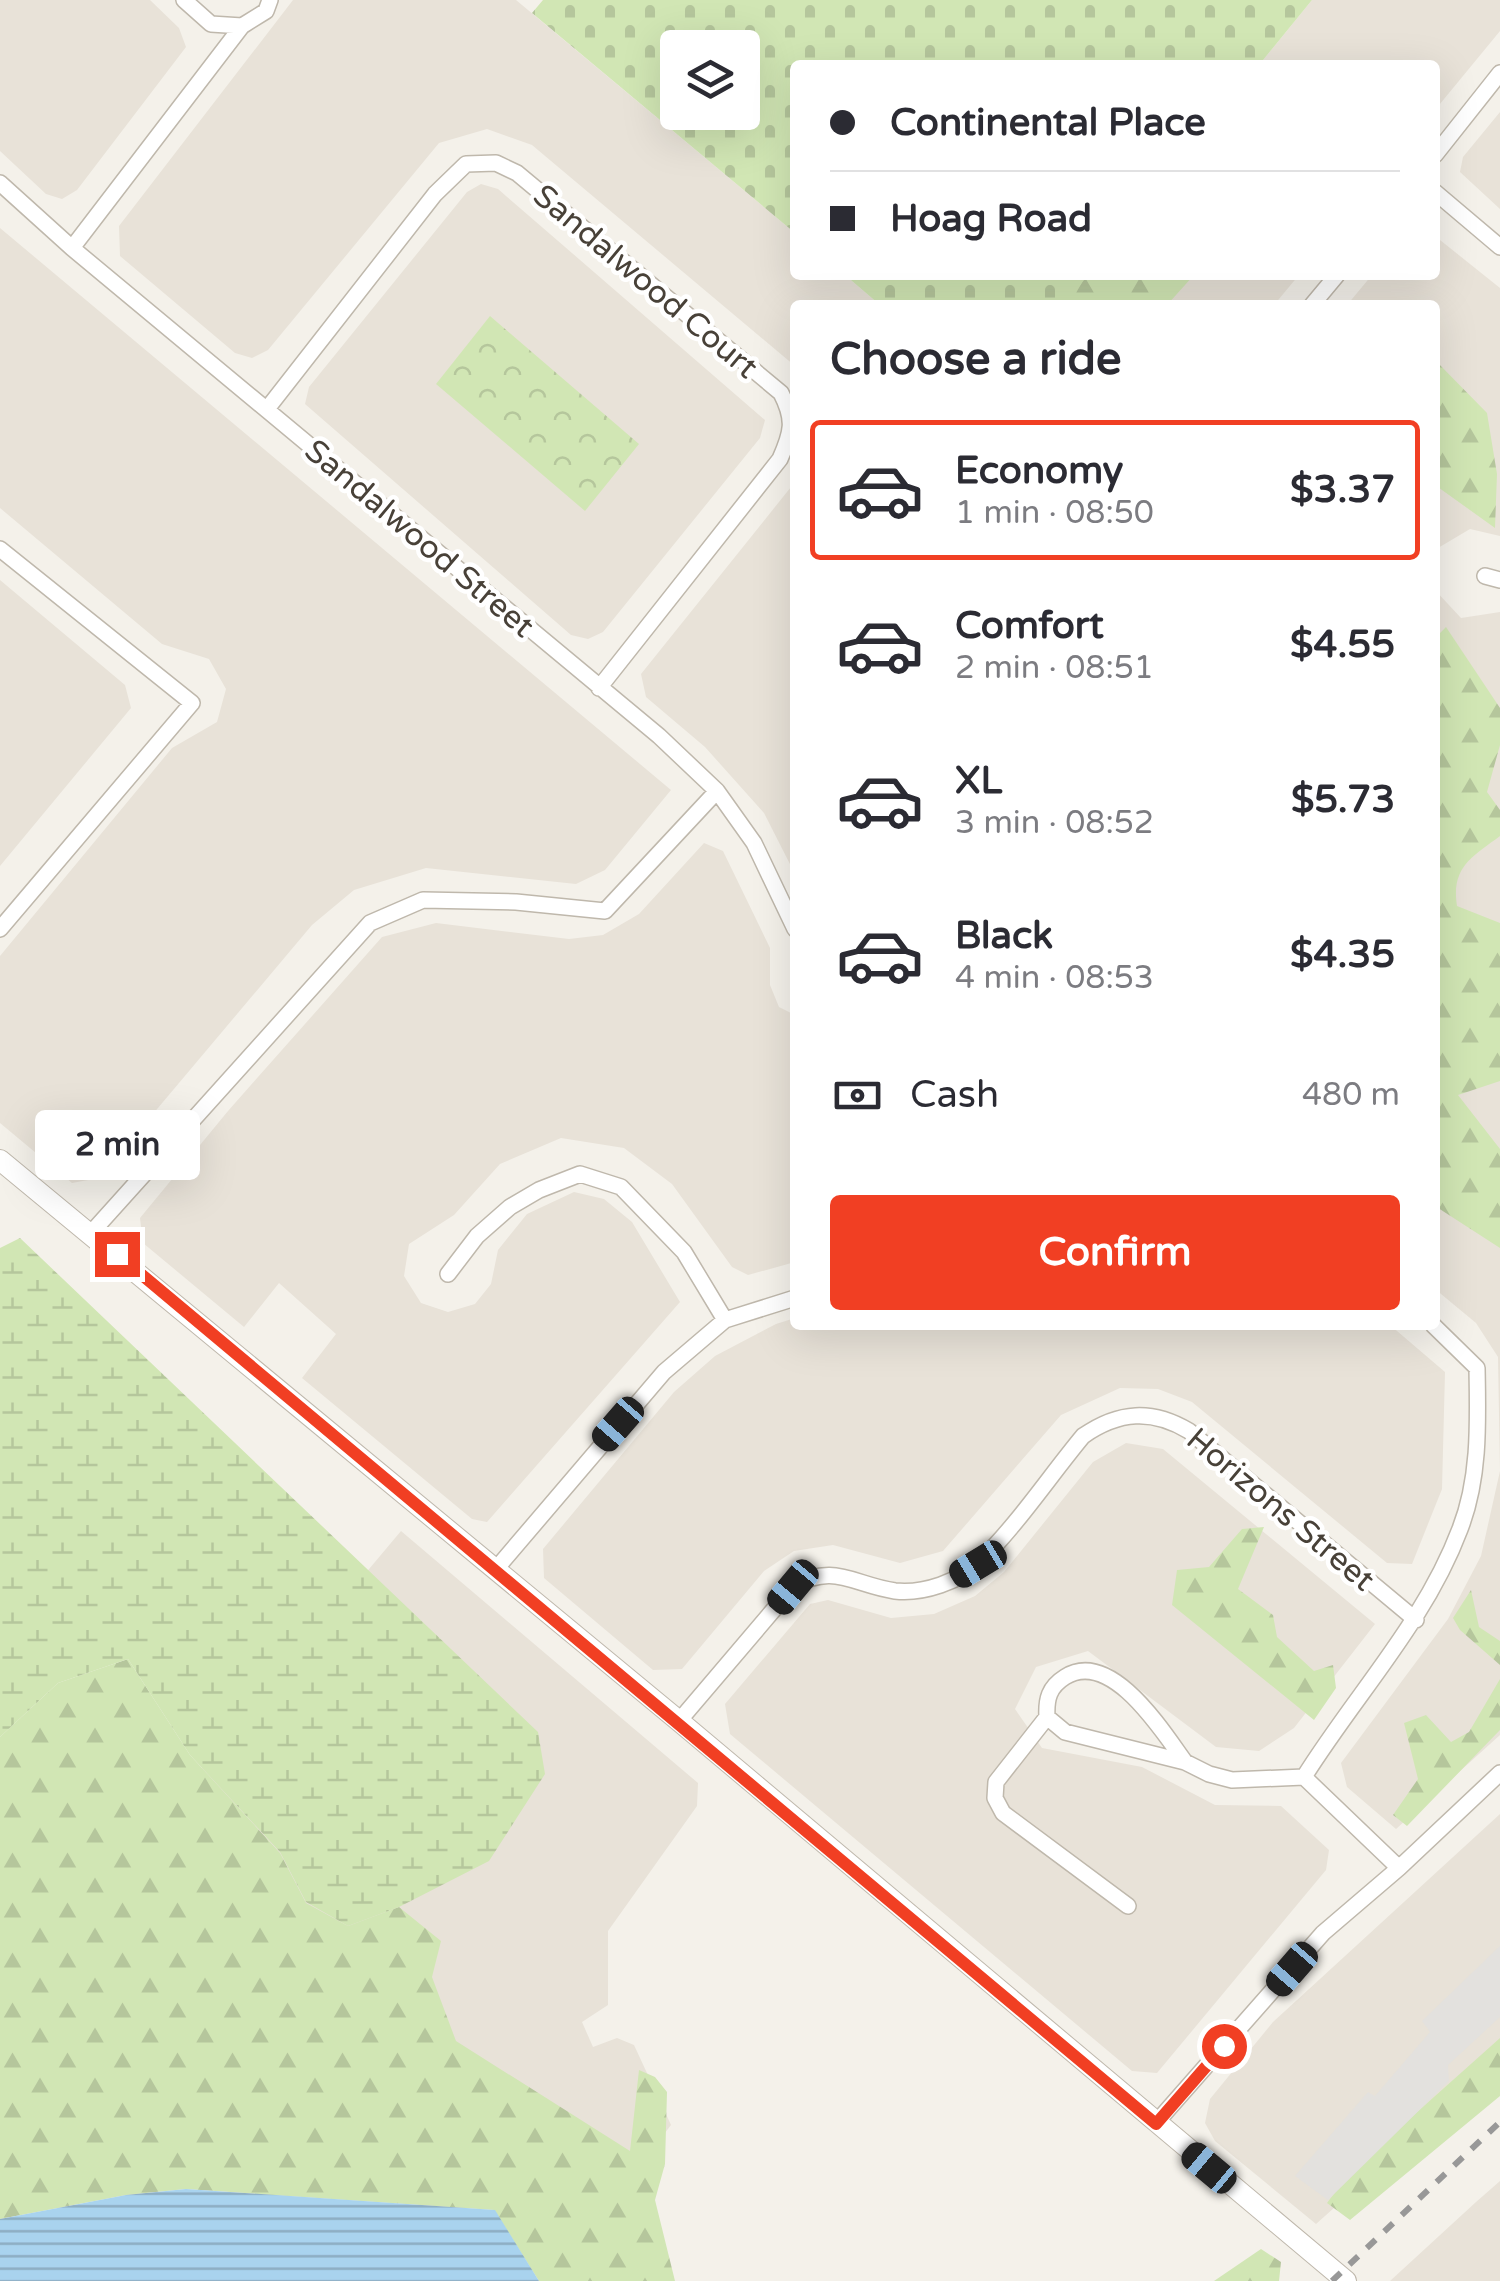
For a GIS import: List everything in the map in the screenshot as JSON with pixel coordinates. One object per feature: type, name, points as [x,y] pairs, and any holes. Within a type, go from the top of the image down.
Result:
[{"type":"street","points":[[184,0],[212,24],[242,26]]},
{"type":"street","points":[[72,248],[242,26],[266,11],[270,0]]},
{"type":"street","points":[[1440,148],[1500,73]]},
{"type":"street","name":"Sandalwood Court","points":[[266,409],[435,194],[466,164],[496,163],[517,173],[766,381],[781,394],[790,410]]},
{"type":"street","name":"Sandalwood Street","points":[[0,183],[72,248],[659,736],[717,792],[754,843],[790,919]]},
{"type":"street","points":[[1440,196],[1500,248]]},
{"type":"street","points":[[1316,300],[1333,280]]},
{"type":"street","name":"Sandalwood Court","points":[[599,688],[780,458],[790,438]]},
{"type":"street","points":[[0,549],[192,703],[0,929]]},
{"type":"street","points":[[92,1232],[370,923],[423,900],[516,902],[605,910],[717,792]]},
{"type":"street","points":[[0,1160],[92,1232],[1346,2281]]},
{"type":"street","points":[[448,1274],[477,1236],[510,1208],[540,1190],[580,1174],[622,1187],[684,1252],[725,1320]]},
{"type":"street","points":[[496,1570],[664,1372],[725,1320],[790,1300]]},
{"type":"street","points":[[1304,1777],[1352,1703],[1416,1620],[1461,1527],[1478,1450],[1477,1368],[1438,1330]]},
{"type":"street","name":"Horizons Street","points":[[679,1721],[793,1587],[810,1576],[836,1574],[898,1592],[928,1589],[955,1578],[978,1564],[1083,1436],[1101,1423],[1125,1416],[1150,1414],[1189,1431],[1416,1620]]},
{"type":"street","points":[[1128,1906],[1003,1813],[995,1798],[996,1782],[1046,1718],[1046,1698],[1055,1683],[1072,1672],[1095,1673],[1119,1685],[1145,1706],[1185,1762]]},
{"type":"street","points":[[1046,1718],[1065,1732],[1185,1762],[1232,1780],[1304,1777],[1398,1868]]},
{"type":"street","points":[[1156,2124],[1324,1933],[1500,1773]]},
{"type":"shaded area","points":[[0,0],[150,0],[179,28],[186,47],[77,190],[62,199],[46,194],[0,151]]},
{"type":"shaded area","points":[[293,0],[516,0],[660,120],[660,130],[672,130],[790,229],[790,280],[851,280],[874,300],[790,300],[790,362],[532,145],[487,129],[439,143],[268,350],[252,358],[235,353],[120,256],[119,226]]},
{"type":"shaded area","points":[[1312,0],[1500,0],[1500,31],[1440,104],[1440,60],[1263,60]]},
{"type":"shaded area","points":[[1500,112],[1500,209],[1460,172],[1463,157]]},
{"type":"shaded area","points":[[481,184],[498,189],[765,420],[760,438],[603,632],[588,639],[571,635],[305,404],[309,387],[467,192]]},
{"type":"shaded area","points":[[0,228],[671,790],[605,870],[576,884],[426,868],[354,890],[312,925],[99,1178],[72,1183],[0,1123],[0,956],[172,748],[217,722],[226,689],[209,659],[162,644],[0,508]]},
{"type":"shaded area","points":[[1440,240],[1500,288],[1500,536],[1470,529],[1440,547],[1440,300],[1351,300],[1368,280],[1440,280]]},
{"type":"shaded area","points":[[1084,280],[1295,280],[1278,300],[1068,300]]},
{"type":"shaded area","points":[[790,488],[790,864],[764,813],[705,747],[646,697],[641,674]]},
{"type":"shaded area","points":[[0,580],[125,685],[131,708],[0,866]]},
{"type":"shaded area","points":[[1440,595],[1461,618],[1500,612],[1500,1471],[1498,1357],[1476,1323],[1440,1293]]},
{"type":"shaded area","points":[[704,843],[723,851],[770,948],[770,985],[779,1007],[790,1012],[790,1263],[748,1275],[732,1267],[672,1184],[624,1148],[561,1138],[500,1164],[454,1215],[409,1244],[404,1276],[421,1303],[448,1312],[475,1304],[491,1284],[498,1250],[527,1214],[574,1192],[604,1199],[632,1222],[680,1302],[487,1522],[472,1519],[302,1378],[336,1334],[279,1283],[244,1327],[143,1243],[140,1218],[228,1111],[382,937],[436,923],[569,939],[603,935],[639,914]]},
{"type":"shaded area","points":[[790,1320],[790,1330],[1396,1330],[1445,1372],[1442,1489],[1412,1564],[1387,1563],[1192,1402],[1158,1389],[1120,1388],[1061,1415],[943,1551],[900,1563],[833,1545],[794,1551],[764,1571],[682,1669],[653,1670],[544,1578],[543,1549],[674,1392],[715,1356]]},
{"type":"shaded area","points":[[1126,1443],[1163,1449],[1375,1624],[1294,1728],[1259,1751],[1216,1747],[1088,1651],[1036,1667],[1015,1709],[1042,1748],[1142,1767],[1215,1805],[1281,1806],[1329,1850],[1326,1870],[1157,2073],[1132,2071],[730,1734],[725,1704],[810,1604],[828,1600],[891,1618],[934,1614],[975,1596],[1004,1572],[1093,1462]]},
{"type":"shaded area","points":[[1500,1471],[1500,1735],[1396,1829],[1347,1787],[1341,1763],[1448,1619],[1481,1556]]},
{"type":"shaded area","points":[[401,1531],[698,1783],[697,1806],[608,1931],[608,2005],[582,2022],[593,2047],[617,2038],[634,2045],[671,2125],[573,2253],[176,1799]]},
{"type":"shaded area","points":[[1500,1814],[1500,2060],[1316,2224],[1215,2141],[1205,2123],[1210,2099],[1273,2022]]},
{"type":"shaded area","points":[[1500,1946],[1500,2017],[1448,2065],[1449,2081],[1328,2200],[1295,2176],[1368,2092],[1375,2096],[1430,2032],[1422,2021]]},
{"type":"shaded area","points":[[1500,2181],[1500,2281],[1390,2281],[1476,2202]]},
{"type":"green space","points":[[543,0],[1312,0],[1263,60],[790,60],[790,229],[672,130],[760,130],[760,30],[660,30],[660,120],[532,13]]},
{"type":"green space","points":[[851,280],[1084,280],[1068,300],[874,300]]},
{"type":"green space","points":[[1045,280],[1190,280],[1172,300],[914,300]]},
{"type":"green space","points":[[490,316],[639,444],[585,511],[436,384]]},
{"type":"green space","points":[[1440,365],[1487,413],[1497,474],[1495,528],[1440,489]]},
{"type":"green space","points":[[1446,627],[1500,708],[1500,745],[1487,792],[1500,810],[1500,836],[1466,864],[1456,893],[1457,906],[1500,923],[1500,1081],[1458,1095],[1500,1149],[1500,1248],[1440,1209],[1440,633]]},
{"type":"green space","points":[[20,1238],[538,1732],[545,1774],[489,1861],[399,1907],[348,1926],[306,1902],[280,1852],[190,1755],[128,1659],[58,1683],[0,1737],[0,1248]]},
{"type":"green space","points":[[1264,1527],[1238,1589],[1273,1615],[1277,1637],[1314,1671],[1333,1665],[1336,1688],[1314,1720],[1172,1605],[1177,1570],[1209,1567],[1242,1529]]},
{"type":"green space","points":[[1471,1590],[1479,1627],[1500,1641],[1500,1665],[1460,1630],[1453,1618]]},
{"type":"green space","points":[[128,1659],[190,1755],[280,1853],[306,1903],[348,1926],[399,1907],[441,1941],[432,1977],[456,2041],[630,2151],[639,2070],[655,2077],[667,2092],[665,2164],[655,2200],[675,2281],[539,2281],[494,2210],[186,2189],[126,2195],[0,2219],[0,1737],[58,1683]]},
{"type":"green space","points":[[1500,1679],[1500,1730],[1407,1826],[1393,1815],[1418,1779],[1404,1723],[1426,1715],[1451,1742],[1469,1732]]},
{"type":"green space","points":[[1500,2038],[1500,2096],[1350,2220],[1327,2203],[1350,2172]]},
{"type":"green space","points":[[1261,2249],[1281,2262],[1279,2281],[1214,2281]]},
{"type":"water","points":[[186,2189],[495,2210],[539,2281],[0,2281],[0,2219],[126,2195]]},
{"type":"railway","points":[[1332,2281],[1500,2122]]},
{"type":"route","points":[[117,1254],[1156,2124],[1224,2046]]}]
